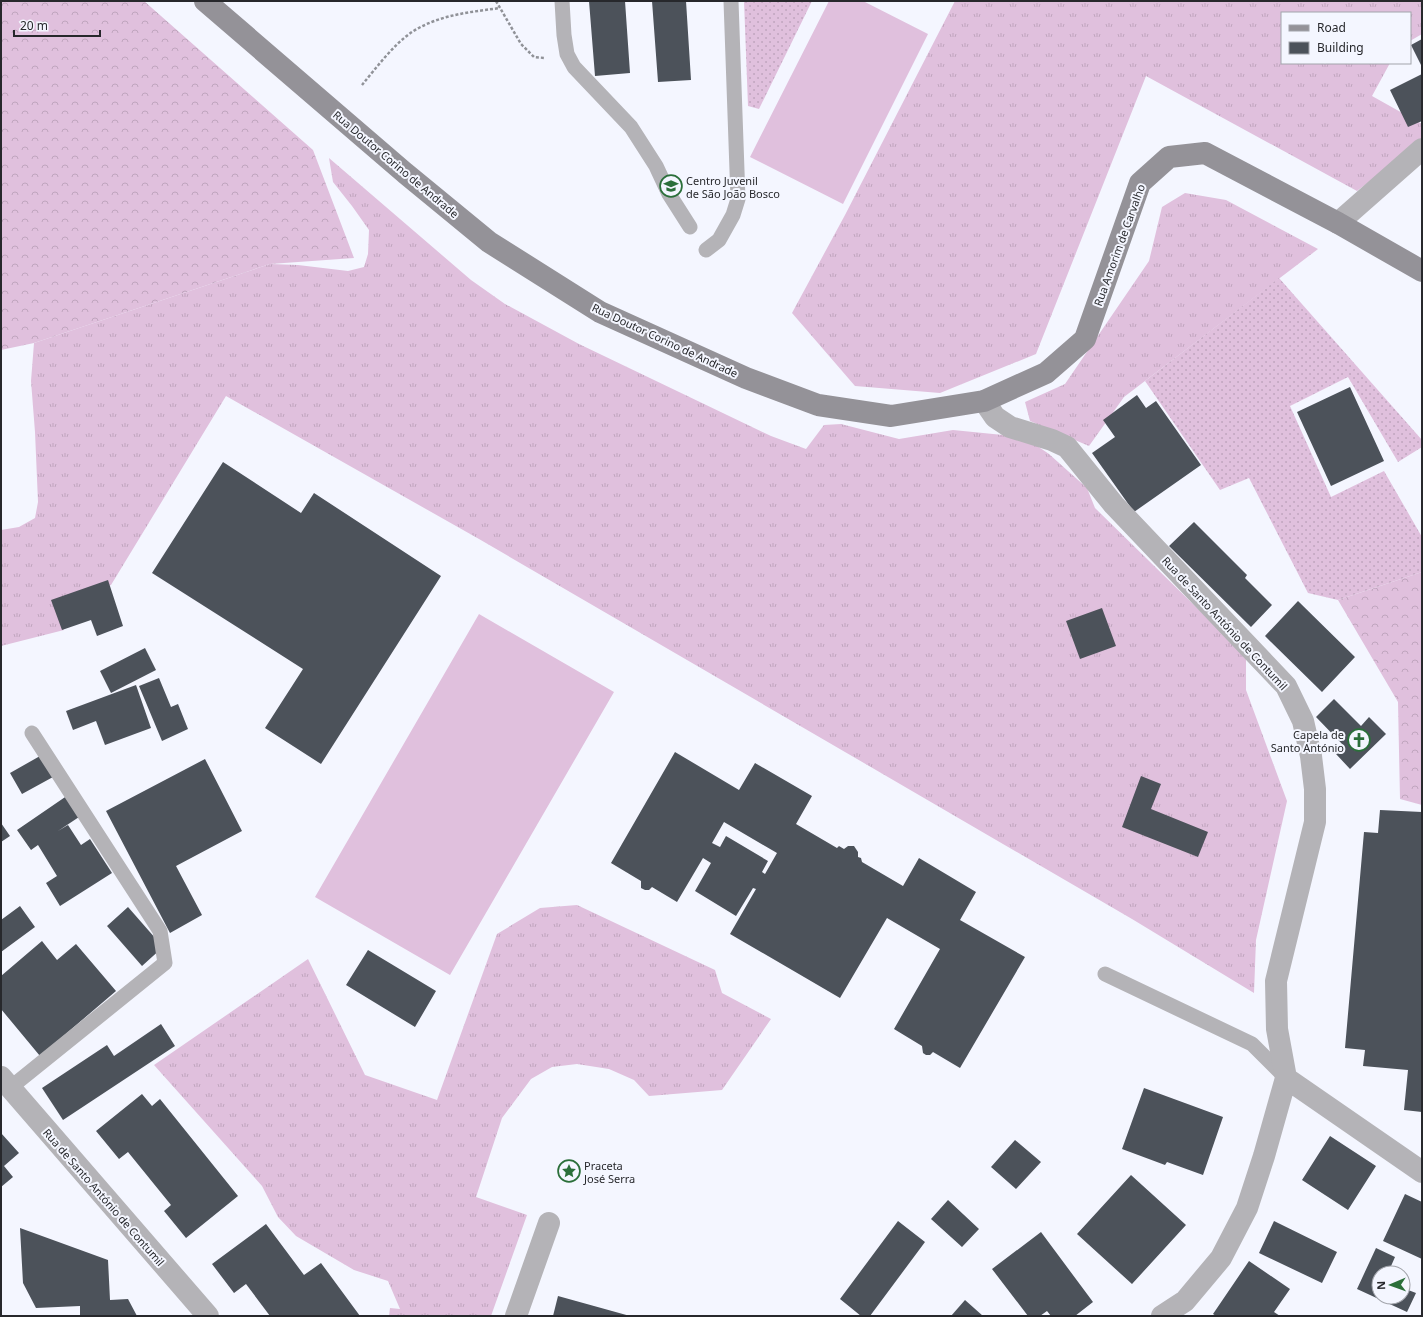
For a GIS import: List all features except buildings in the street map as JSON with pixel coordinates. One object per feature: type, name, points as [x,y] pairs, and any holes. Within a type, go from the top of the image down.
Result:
[{"type":"street","name":"Rua Doutor Corino de Andrade","points":[[205,1],[405,173],[489,242],[600,312],[746,378],[818,405],[891,416],[984,401]]},
{"type":"street","points":[[1338,223],[1422,149]]},
{"type":"street","name":"Rua Amorim de Carvalho","points":[[984,401],[1046,373],[1085,339],[1140,183],[1169,157],[1205,153],[1338,223],[1422,271]]},
{"type":"street","name":"Rua de Santo António de Contumil","points":[[984,401],[995,417],[1010,427],[1052,440],[1068,447],[1114,505],[1286,686],[1303,722],[1311,756],[1315,789],[1315,822],[1276,981],[1276,1029],[1286,1078],[1264,1156],[1249,1201],[1236,1230],[1221,1258],[1185,1301],[1162,1316]]},
{"type":"street","points":[[1286,1078],[1422,1172]]},
{"type":"street","name":"Rua de Santo António de Contumil","points":[[6,1083],[208,1316]]},
{"type":"street","points":[[516,1316],[549,1223]]},
{"type":"lane","points":[[562,1],[564,35],[567,54],[574,67],[631,128],[656,166],[669,194],[690,227]]},
{"type":"lane","points":[[706,250],[719,240],[733,215],[738,199],[731,1]]},
{"type":"lane","points":[[6,1083],[165,963],[160,931],[32,733]]},
{"type":"lane","points":[[1105,974],[1252,1044],[1286,1078]]},
{"type":"path","points":[[496,1],[521,44],[534,56],[553,57],[567,54]]},
{"type":"path","points":[[362,85],[388,54],[412,32],[431,22],[458,14],[500,8]]},
{"type":"green space","points":[[1,1],[144,1],[313,150],[354,258],[270,264],[34,343],[1,350]]},
{"type":"green space","points":[[744,1],[812,1],[759,109],[748,106]]},
{"type":"green space","points":[[829,1],[863,1],[928,34],[843,204],[750,157]]},
{"type":"green space","points":[[955,1],[1422,1],[1422,34],[1411,40],[1411,12],[1281,12],[1281,64],[1389,64],[1372,96],[1422,124],[1422,141],[1357,191],[1146,76],[1036,354],[940,393],[855,386],[792,313],[845,215]]},
{"type":"green space","points":[[329,158],[471,280],[505,304],[579,344],[771,436],[806,449],[824,425],[841,424],[899,439],[953,430],[1024,437],[1049,454],[1087,488],[1095,508],[1246,656],[1246,690],[1287,801],[1256,940],[1254,993],[1132,919],[479,539],[226,396],[111,585],[52,601],[64,630],[1,646],[1,530],[19,527],[35,518],[38,502],[31,381],[34,343],[270,264],[298,265],[348,271],[364,267],[368,254],[369,230],[333,182]]},
{"type":"green space","points":[[1185,193],[1226,200],[1318,249],[1124,397],[1089,446],[1030,421],[1025,402],[1065,384],[1149,261],[1162,207]]},
{"type":"green space","points":[[1279,278],[1422,440],[1422,447],[1398,462],[1348,377],[1290,406],[1331,497],[1384,471],[1422,537],[1422,572],[1338,600],[1308,593],[1249,478],[1220,490],[1145,381]]},
{"type":"green space","points":[[1422,572],[1422,805],[1400,799],[1398,702],[1338,600]]},
{"type":"green space","points":[[479,614],[614,692],[450,975],[315,897]]},
{"type":"green space","points":[[577,905],[715,970],[722,993],[771,1019],[722,1090],[649,1096],[634,1080],[609,1069],[577,1064],[552,1067],[531,1079],[502,1118],[476,1197],[527,1215],[491,1316],[389,1316],[390,1308],[400,1309],[388,1281],[354,1270],[296,1236],[278,1217],[262,1186],[154,1065],[308,959],[365,1075],[437,1100],[497,934],[540,908]]},
{"type":"place","name":"Centro Juvenil de São João Bosco","points":[[671,186]]},
{"type":"place","name":"Capela de Santo António","points":[[1359,740]]},
{"type":"place","name":"Praceta José Serra","points":[[569,1171]]}]
